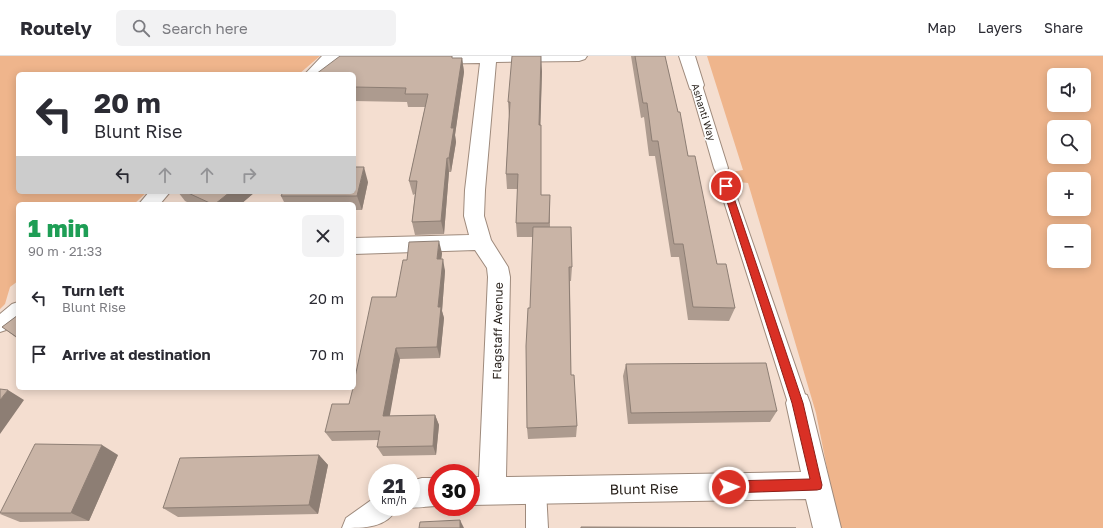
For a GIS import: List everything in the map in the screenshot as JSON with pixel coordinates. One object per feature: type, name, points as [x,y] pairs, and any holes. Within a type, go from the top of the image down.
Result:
[{"type":"street","points":[[409,59],[579,56]]},
{"type":"street","name":"Ashanti Way","points":[[687,56],[696,85]]},
{"type":"street","points":[[315,72],[330,57],[385,59]]},
{"type":"street","name":"Flagstaff Avenue","points":[[481,491],[499,277],[497,266],[481,242],[474,216],[475,190],[489,57]]},
{"type":"street","points":[[150,202],[158,194]]},
{"type":"street","points":[[356,246],[481,242]]},
{"type":"street","points":[[798,403],[827,528]]},
{"type":"street","name":"Blunt Rise","points":[[481,491],[817,485]]},
{"type":"street","points":[[356,528],[372,516]]},
{"type":"lane","name":"Ashanti Way","points":[[696,85],[722,168]]},
{"type":"lane","points":[[726,186],[798,403]]},
{"type":"lane","points":[[0,325],[16,311]]},
{"type":"lane","points":[[536,490],[538,528]]},
{"type":"shaded area","points":[[0,56],[320,56],[301,72],[16,72],[16,194],[145,194],[136,202],[16,202],[16,282],[10,287],[5,304],[0,309]]},
{"type":"shaded area","points":[[707,56],[1103,56],[1103,528],[839,528],[816,413],[748,183],[720,180],[718,174],[743,170]]},
{"type":"building","points":[[340,56],[452,56],[452,58],[462,58],[451,128],[454,128],[449,158],[447,158],[441,221],[412,222],[417,181],[409,181],[428,94],[405,94],[406,88],[356,87],[356,72],[319,72]]},
{"type":"building","points":[[512,56],[541,56],[539,125],[541,125],[541,195],[550,195],[549,223],[516,223],[518,174],[506,174],[510,102],[508,102]]},
{"type":"building","points":[[635,56],[665,56],[678,112],[680,112],[688,156],[695,156],[717,264],[726,264],[735,308],[693,307],[683,244],[674,244],[658,141],[652,141],[647,103],[643,103]]},
{"type":"building","points":[[356,167],[364,167],[357,196],[281,196],[282,194],[356,194]]},
{"type":"building","points":[[190,194],[228,194],[218,202],[208,202]]},
{"type":"building","points":[[533,227],[571,227],[572,267],[569,267],[571,375],[574,375],[577,426],[527,428],[526,346],[528,308],[530,308]]},
{"type":"building","points":[[439,241],[437,259],[443,259],[438,307],[441,307],[437,347],[396,348],[383,416],[435,415],[433,446],[377,447],[380,431],[325,432],[332,404],[349,404],[352,390],[356,390],[356,373],[372,297],[396,297],[403,260],[407,260],[409,242]]},
{"type":"building","points":[[16,316],[16,337],[2,327]]},
{"type":"building","points":[[766,363],[777,411],[631,413],[626,364]]},
{"type":"building","points":[[0,389],[8,390],[0,400]]},
{"type":"building","points":[[35,444],[102,445],[71,513],[0,513]]},
{"type":"building","points":[[319,455],[309,505],[163,508],[180,458]]},
{"type":"building","points":[[460,520],[460,528],[419,528],[420,522]]},
{"type":"building","points":[[581,527],[796,528],[581,528]]},
{"type":"route","points":[[726,186],[798,403],[817,485],[729,487]]}]
